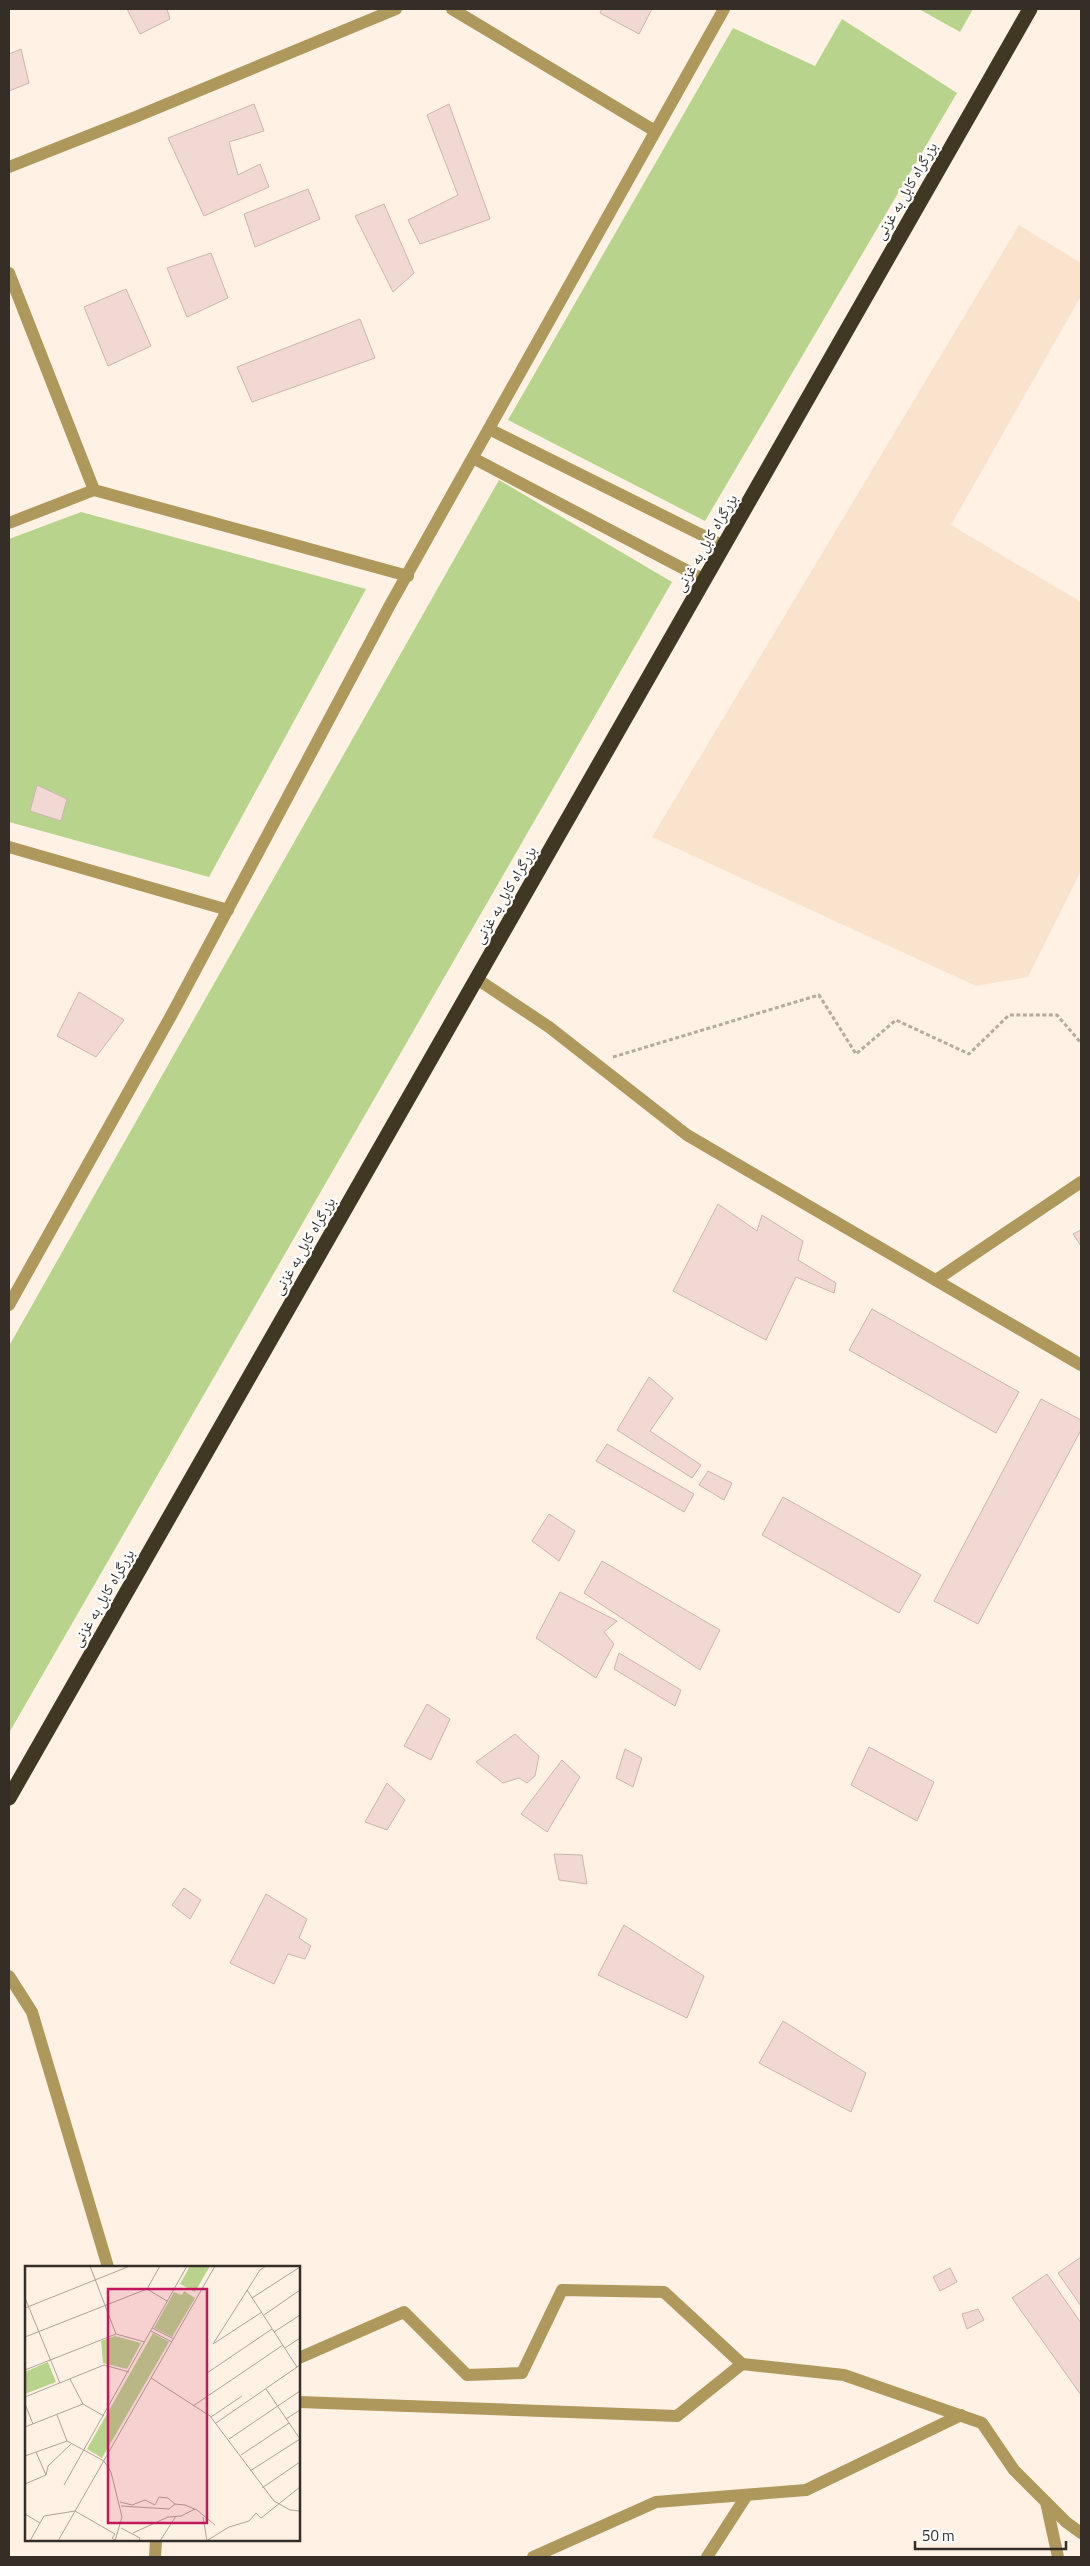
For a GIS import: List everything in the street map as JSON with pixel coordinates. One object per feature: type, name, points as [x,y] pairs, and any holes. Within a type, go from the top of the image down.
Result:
[{"type":"highway","name":"بزرگراه کابل به غزنی","points":[[9,1798],[1030,9]]},
{"type":"street","points":[[9,167],[133,118],[396,9]]},
{"type":"street","points":[[452,9],[655,131]]},
{"type":"street","points":[[9,1305],[172,1014],[390,606],[724,9]]},
{"type":"street","points":[[9,273],[94,490]]},
{"type":"street","points":[[489,429],[724,546]]},
{"type":"street","points":[[473,458],[705,580]]},
{"type":"street","points":[[9,523],[94,490],[408,576]]},
{"type":"street","points":[[9,847],[228,910]]},
{"type":"street","points":[[477,979],[549,1027],[687,1135],[1081,1366]]},
{"type":"street","points":[[936,1280],[1081,1182]]},
{"type":"street","points":[[9,1976],[32,2012],[108,2266]]},
{"type":"street","points":[[300,2358],[404,2312],[467,2376],[522,2373],[562,2290],[664,2292],[742,2364],[844,2376],[982,2423],[1014,2470],[1081,2533]]},
{"type":"street","points":[[300,2402],[677,2416],[742,2364]]},
{"type":"street","points":[[533,2557],[656,2502],[806,2490],[960,2415]]},
{"type":"street","points":[[707,2557],[747,2495]]},
{"type":"street","points":[[1046,2502],[1058,2557]]},
{"type":"street","points":[[155,2557],[156,2541]]},
{"type":"path","points":[[595,1062],[820,995],[856,1054],[896,1020],[969,1054],[1010,1015],[1057,1015],[1081,1043]]},
{"type":"shaded area","points":[[1019,225],[1081,263],[1081,296],[951,525],[1081,602],[1081,871],[1028,977],[976,986],[652,837]]},
{"type":"green space","points":[[919,9],[973,9],[960,32]]},
{"type":"green space","points":[[842,19],[957,93],[705,521],[508,420],[733,28],[815,66]]},
{"type":"green space","points":[[499,480],[672,582],[9,1733],[9,1346]]},
{"type":"green space","points":[[81,512],[366,589],[209,877],[9,822],[9,539]]},
{"type":"building","points":[[127,9],[167,9],[170,19],[140,34]]},
{"type":"building","points":[[602,9],[652,9],[639,34],[600,13]]},
{"type":"building","points":[[21,49],[29,83],[9,91],[9,54]]},
{"type":"building","points":[[254,104],[264,131],[229,142],[238,175],[260,164],[269,187],[204,216],[168,138]]},
{"type":"building","points":[[449,104],[490,219],[420,244],[408,220],[458,195],[427,115]]},
{"type":"building","points":[[308,189],[320,219],[255,247],[244,214]]},
{"type":"building","points":[[384,204],[414,273],[393,292],[355,216]]},
{"type":"building","points":[[211,253],[228,298],[187,317],[167,268]]},
{"type":"building","points":[[126,289],[151,346],[108,366],[84,307]]},
{"type":"building","points":[[360,319],[375,358],[252,402],[237,367]]},
{"type":"building","points":[[37,785],[67,799],[61,821],[30,811]]},
{"type":"building","points":[[79,992],[124,1020],[96,1057],[57,1036]]},
{"type":"building","points":[[718,1204],[757,1231],[762,1215],[803,1241],[798,1260],[836,1283],[834,1293],[796,1277],[766,1340],[673,1291]]},
{"type":"building","points":[[1081,1230],[1081,1246],[1073,1234]]},
{"type":"building","points":[[872,1309],[1019,1392],[996,1433],[849,1350]]},
{"type":"building","points":[[649,1377],[673,1398],[650,1431],[701,1465],[692,1478],[617,1430]]},
{"type":"building","points":[[1041,1399],[1081,1420],[1081,1430],[978,1624],[934,1601]]},
{"type":"building","points":[[607,1444],[694,1494],[684,1512],[596,1461]]},
{"type":"building","points":[[708,1471],[732,1483],[724,1500],[699,1485]]},
{"type":"building","points":[[783,1497],[921,1575],[899,1613],[762,1535]]},
{"type":"building","points":[[549,1514],[575,1531],[559,1561],[532,1541]]},
{"type":"building","points":[[602,1561],[720,1630],[700,1670],[584,1593]]},
{"type":"building","points":[[560,1592],[617,1621],[604,1632],[614,1644],[596,1678],[536,1638]]},
{"type":"building","points":[[619,1653],[681,1690],[675,1706],[614,1669]]},
{"type":"building","points":[[427,1704],[450,1719],[431,1760],[404,1746]]},
{"type":"building","points":[[515,1734],[539,1756],[535,1776],[527,1783],[519,1778],[503,1783],[476,1762]]},
{"type":"building","points":[[869,1747],[934,1782],[917,1821],[851,1785]]},
{"type":"building","points":[[625,1749],[642,1758],[633,1787],[616,1778]]},
{"type":"building","points":[[562,1760],[580,1777],[547,1832],[521,1814]]},
{"type":"building","points":[[387,1783],[405,1800],[387,1830],[365,1822]]},
{"type":"building","points":[[554,1854],[582,1855],[587,1884],[559,1880]]},
{"type":"building","points":[[184,1888],[201,1900],[190,1919],[172,1905]]},
{"type":"building","points":[[266,1894],[307,1919],[299,1938],[311,1946],[305,1959],[288,1954],[274,1984],[230,1963]]},
{"type":"building","points":[[624,1925],[704,1976],[687,2018],[598,1975]]},
{"type":"building","points":[[783,2021],[866,2073],[851,2112],[759,2063]]},
{"type":"building","points":[[1081,2257],[1081,2306],[1058,2273]]},
{"type":"building","points":[[950,2268],[957,2282],[940,2291],[933,2277]]},
{"type":"building","points":[[1047,2274],[1081,2323],[1081,2395],[1012,2298]]},
{"type":"building","points":[[978,2309],[984,2320],[967,2329],[962,2314]]}]
